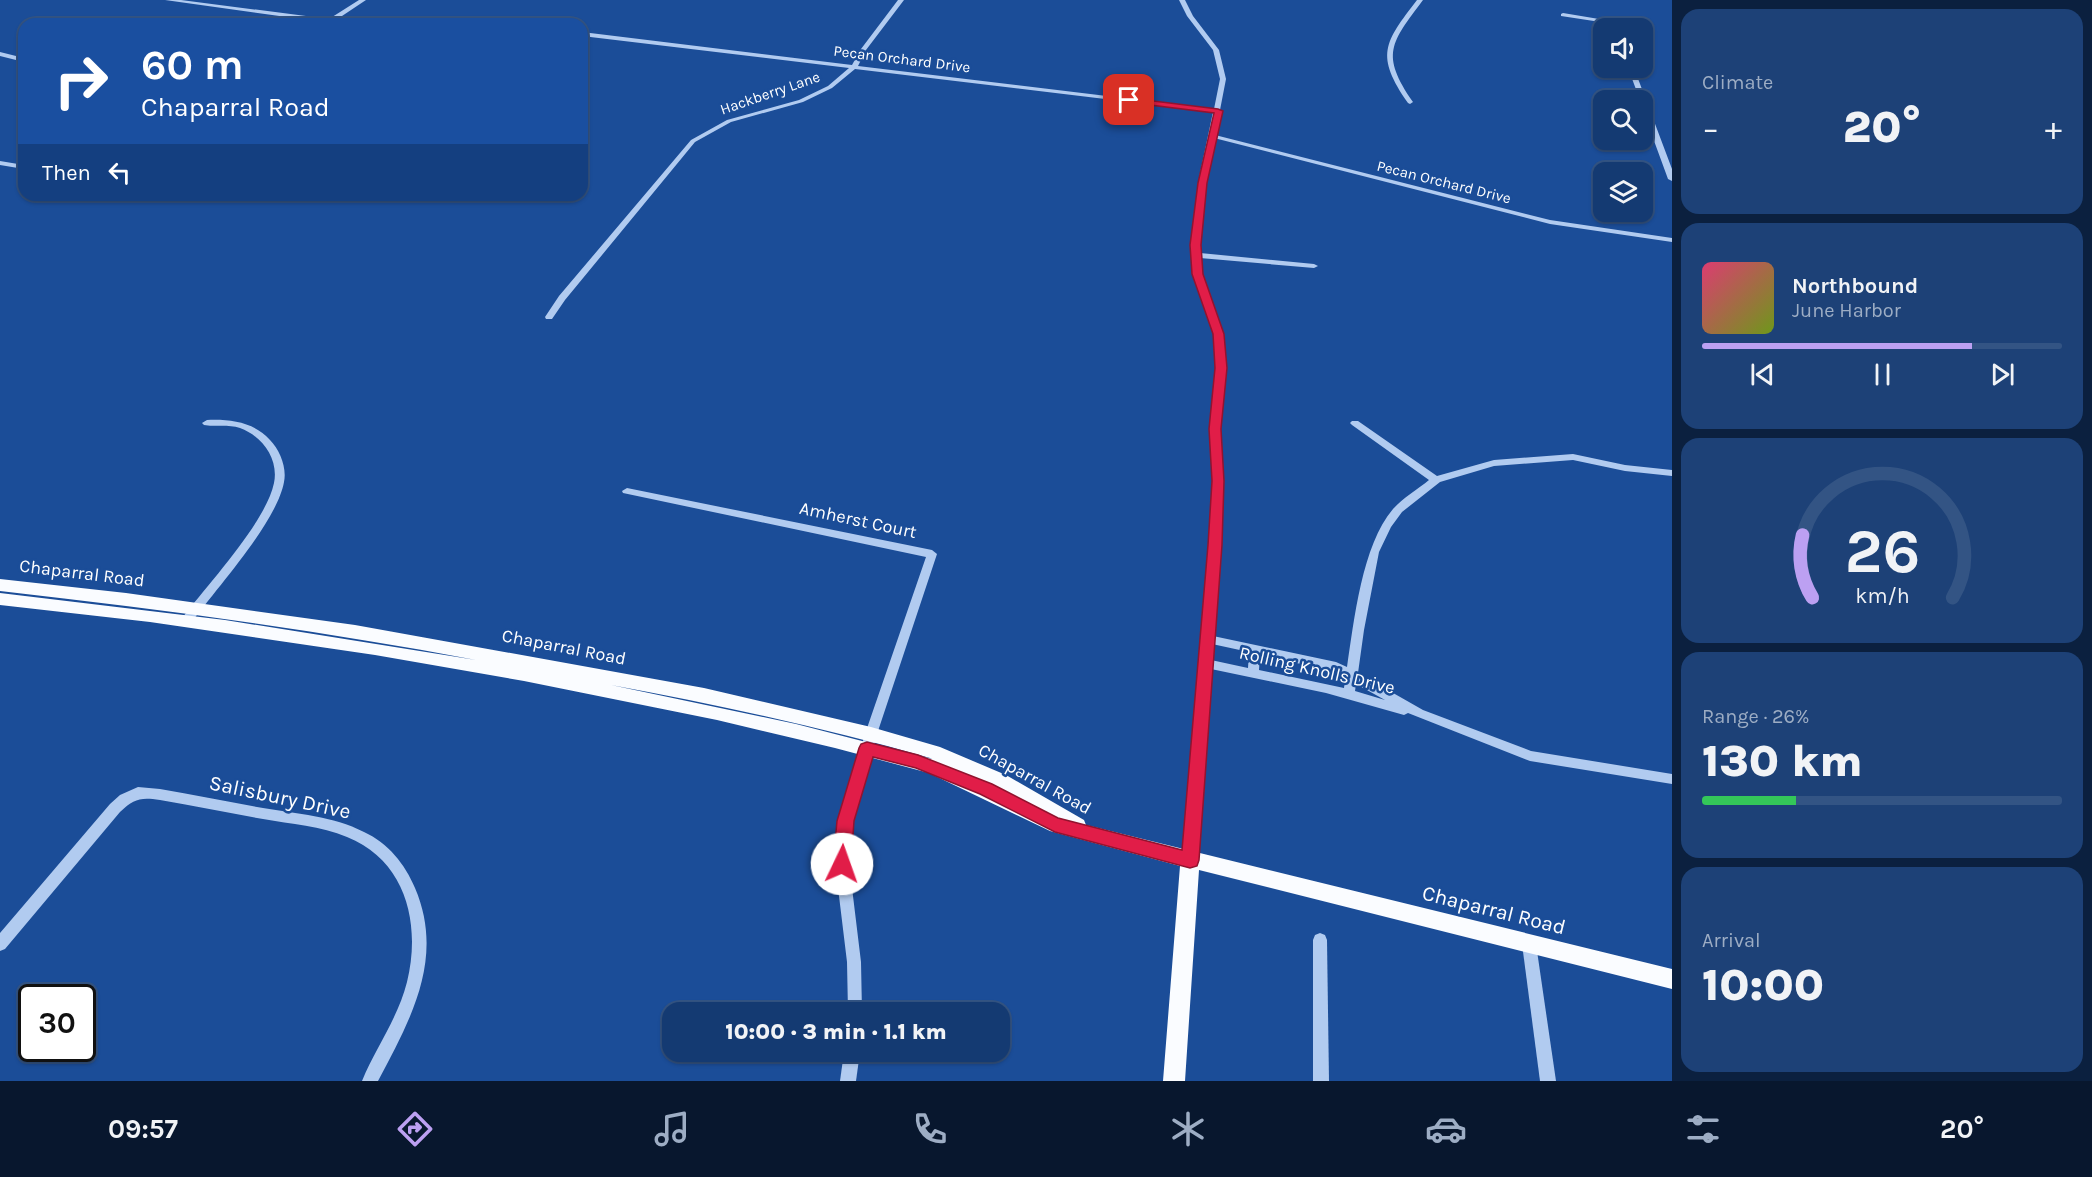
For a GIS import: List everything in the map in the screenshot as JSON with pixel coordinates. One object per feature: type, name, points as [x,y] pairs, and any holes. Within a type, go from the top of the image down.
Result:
[{"type":"main road","name":"Chaparral Road","points":[[0,585],[191,614],[527,675],[869,741],[986,789],[1055,825],[1672,979]]},
{"type":"main road","name":"Chaparral Road","points":[[0,599],[191,614]]},
{"type":"main road","points":[[1174,1081],[1190,860]]},
{"type":"street","points":[[168,0],[308,18]]},
{"type":"street","points":[[335,18],[363,0]]},
{"type":"street","name":"Hackberry Lane","points":[[549,317],[562,298],[693,141],[729,121],[818,94],[835,84],[854,67],[863,50],[901,0]]},
{"type":"street","points":[[1182,0],[1190,16],[1219,56],[1223,79],[1200,197],[1196,255],[1199,282],[1215,325],[1221,356],[1215,429],[1218,498],[1209,639],[1190,860]]},
{"type":"street","points":[[1410,102],[1396,79],[1389,60],[1389,48],[1393,35],[1420,0]]},
{"type":"street","points":[[1563,15],[1593,20]]},
{"type":"street","name":"Pecan Orchard Drive","points":[[588,35],[1218,111]]},
{"type":"street","points":[[0,54],[18,58]]},
{"type":"street","points":[[1635,78],[1672,179]]},
{"type":"street","name":"Pecan Orchard Drive","points":[[1213,136],[1550,222],[1672,240]]},
{"type":"street","points":[[0,163],[18,166]]},
{"type":"street","points":[[1196,255],[1314,266]]},
{"type":"street","points":[[191,614],[264,517],[279,482],[277,458],[260,436],[237,422],[207,423]]},
{"type":"street","points":[[1355,423],[1436,480]]},
{"type":"street","points":[[1349,694],[1367,579],[1374,552],[1386,526],[1398,510],[1436,480],[1494,463],[1573,457],[1625,468],[1672,473]]},
{"type":"street","name":"Amherst Court","points":[[627,491],[932,554],[869,741]]},
{"type":"street","name":"Rolling Knolls Drive","points":[[1209,639],[1336,667],[1419,713]]},
{"type":"street","points":[[1253,672],[1255,648]]},
{"type":"street","name":"Rolling Knolls Drive","points":[[1207,663],[1349,694],[1419,713],[1530,756],[1672,779]]},
{"type":"street","points":[[855,1002],[854,962],[842,850],[846,821],[869,741]]},
{"type":"street","name":"Salisbury Drive","points":[[0,944],[115,808],[130,795],[145,792],[340,829],[367,840],[392,861],[400,871],[414,901],[420,928],[417,975],[408,1006],[370,1081]]},
{"type":"street","points":[[1320,940],[1321,1081]]},
{"type":"street","points":[[1529,944],[1548,1081]]},
{"type":"street","points":[[848,1081],[851,1062]]},
{"type":"route","points":[[842,864],[846,821],[867,748],[918,762],[986,789],[1055,825],[1190,860],[1209,639],[1218,498],[1215,429],[1221,368],[1218,334],[1197,274],[1196,245],[1202,183],[1218,111],[1129,100]]}]
